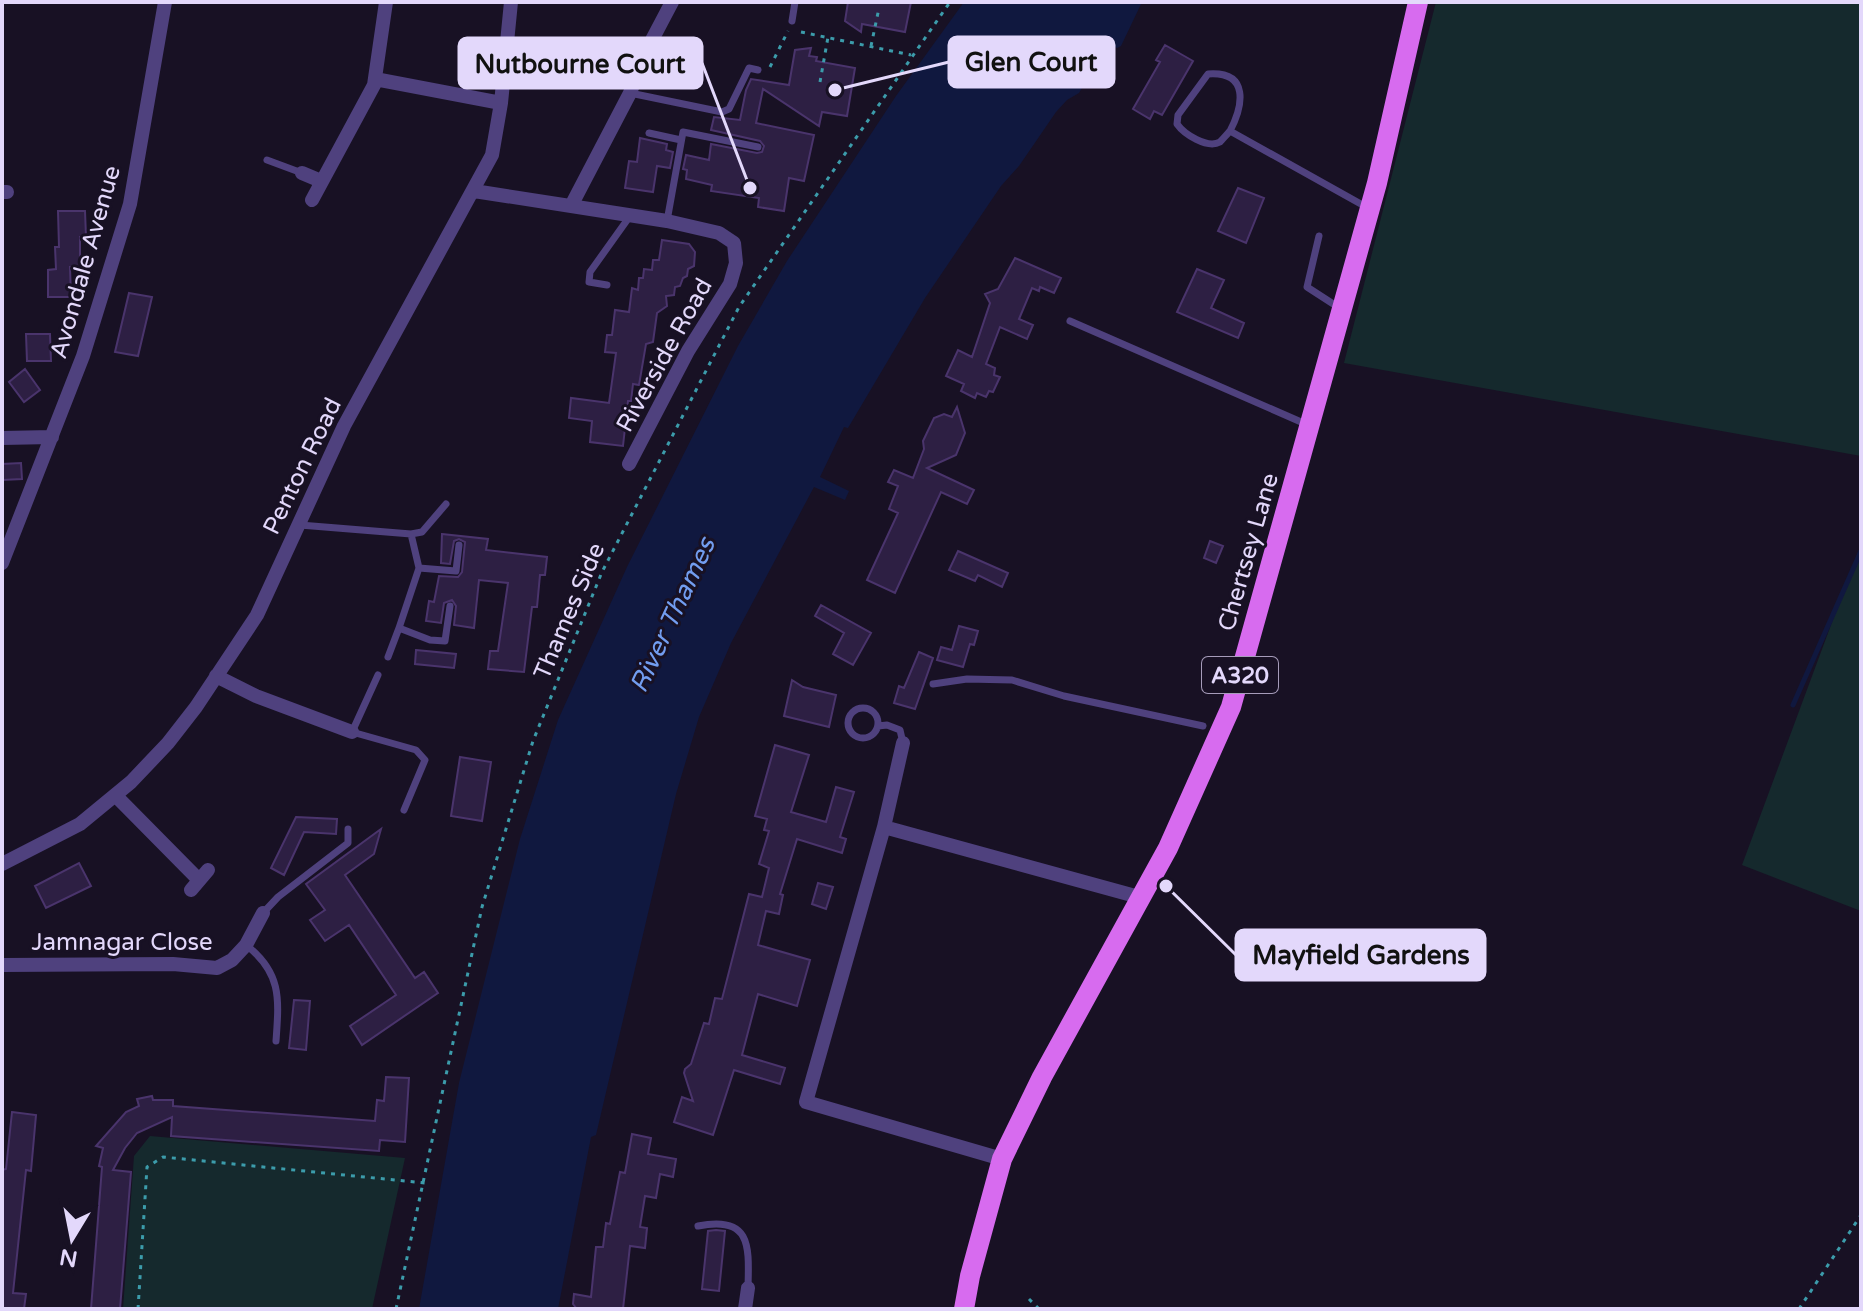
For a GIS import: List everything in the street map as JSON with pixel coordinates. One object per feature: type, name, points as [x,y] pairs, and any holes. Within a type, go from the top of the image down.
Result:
[{"type":"main road","name":"Chertsey Lane","points":[[964,1309],[973,1263],[1002,1159],[1042,1077],[1182,821],[1231,707],[1370,209],[1418,2]]},
{"type":"street","name":"Avondale Avenue","points":[[2,563],[83,356],[130,204],[165,2]]},
{"type":"street","points":[[312,200],[374,85],[386,2]]},
{"type":"street","name":"Penton Road","points":[[2,864],[80,824],[116,796],[168,743],[257,615],[344,426],[492,155],[501,103],[511,2]]},
{"type":"street","points":[[571,206],[630,93],[643,57],[672,2]]},
{"type":"street","points":[[375,79],[501,103]]},
{"type":"street","points":[[302,173],[321,181]]},
{"type":"street","name":"Riverside Road","points":[[474,191],[667,221],[719,233],[734,243],[736,263],[730,284],[688,351],[629,464]]},
{"type":"street","points":[[2,438],[52,437]]},
{"type":"street","points":[[216,676],[256,696],[352,732]]},
{"type":"street","points":[[903,743],[884,827],[806,1102],[1002,1159]]},
{"type":"street","points":[[116,796],[199,880]]},
{"type":"street","points":[[884,827],[1139,897]]},
{"type":"street","name":"Jamnagar Close","points":[[2,965],[173,964],[217,968],[232,960],[246,945],[263,913]]},
{"type":"street","points":[[745,1309],[748,1288]]},
{"type":"lane","points":[[790,25],[795,2]]},
{"type":"lane","points":[[630,93],[722,112],[729,109],[749,68],[758,70]]},
{"type":"lane","points":[[1208,74],[1224,76],[1236,83],[1241,91],[1240,110],[1230,131],[1221,142],[1212,144],[1190,135],[1177,124],[1178,115],[1208,74]]},
{"type":"lane","points":[[1230,131],[1370,209]]},
{"type":"lane","points":[[667,221],[683,132],[758,147]]},
{"type":"lane","points":[[649,133],[681,140]]},
{"type":"lane","points":[[267,160],[302,173]]},
{"type":"lane","points":[[607,285],[589,282],[590,272],[630,215]]},
{"type":"lane","points":[[1319,236],[1307,287],[1343,310]]},
{"type":"lane","points":[[1070,321],[1310,426]]},
{"type":"lane","points":[[298,525],[411,534],[422,532],[446,504]]},
{"type":"lane","points":[[388,657],[419,568],[411,534]]},
{"type":"lane","points":[[419,568],[456,571],[459,545]]},
{"type":"lane","points":[[399,628],[430,640],[445,641],[450,606]]},
{"type":"lane","points":[[378,675],[352,732],[416,750],[425,760],[404,810]]},
{"type":"lane","points":[[933,684],[998,678],[1033,685],[1064,696],[1203,726]]},
{"type":"lane","points":[[878,726],[876,715],[868,709],[853,711],[847,720],[849,730],[861,738],[870,737],[878,726],[887,725],[900,730],[903,743]]},
{"type":"lane","points":[[263,913],[278,897],[348,843],[348,829]]},
{"type":"lane","points":[[246,945],[263,959],[277,989],[276,1041]]},
{"type":"lane","points":[[698,1226],[729,1225],[743,1233],[748,1248],[748,1288]]},
{"type":"path","name":"Thames Side","points":[[396,1309],[482,907],[533,741],[602,572],[739,307],[950,2]]},
{"type":"path","points":[[871,46],[879,8]]},
{"type":"path","points":[[758,70],[768,72],[790,25],[912,56]]},
{"type":"path","points":[[820,82],[828,37]]},
{"type":"path","points":[[138,1309],[147,1167],[163,1157],[425,1183]]},
{"type":"path","points":[[1799,1309],[1861,1215]]},
{"type":"path","points":[[1029,1299],[1039,1309]]},
{"type":"green space","points":[[1436,2],[1861,2],[1861,456],[1344,363]]},
{"type":"green space","points":[[1861,544],[1861,911],[1742,865]]},
{"type":"green space","points":[[150,1136],[405,1158],[372,1309],[123,1309],[134,1156]]},
{"type":"water","name":"River Thames","points":[[964,2],[1142,2],[1121,46],[1117,48],[1107,44],[1079,93],[1056,112],[925,298],[848,428],[844,427],[820,477],[849,491],[845,500],[814,487],[731,643],[699,717],[676,794],[596,1135],[591,1137],[558,1309],[419,1309],[459,1083],[520,839],[558,720],[627,567],[738,346],[787,261],[896,96]]},
{"type":"building","points":[[848,2],[911,2],[905,32],[862,24],[861,32],[845,21]]},
{"type":"building","points":[[1165,45],[1193,61],[1162,115],[1154,111],[1150,119],[1133,109],[1160,62],[1156,60]]},
{"type":"building","points":[[811,48],[809,56],[817,57],[816,61],[855,68],[847,116],[822,112],[819,126],[763,89],[756,123],[814,135],[804,181],[789,178],[784,211],[758,207],[759,198],[711,191],[712,185],[686,179],[687,170],[683,169],[686,155],[709,160],[711,144],[762,152],[764,146],[760,141],[711,130],[714,117],[740,120],[751,79],[789,85],[795,50]]},
{"type":"building","points":[[640,138],[667,144],[666,150],[673,152],[670,168],[657,166],[653,192],[625,188],[629,161],[637,162]]},
{"type":"building","points":[[1238,188],[1264,198],[1246,243],[1218,231]]},
{"type":"building","points":[[58,211],[85,211],[86,237],[80,237],[80,267],[70,267],[71,297],[48,297],[48,270],[56,269],[55,247],[59,247]]},
{"type":"building","points":[[662,240],[689,244],[695,252],[694,266],[688,269],[680,286],[675,287],[674,295],[666,296],[667,306],[657,313],[653,342],[646,344],[639,385],[633,384],[631,401],[628,401],[623,446],[590,442],[592,421],[569,418],[571,398],[609,403],[616,353],[605,352],[607,335],[612,335],[615,310],[629,312],[632,288],[638,290],[644,269],[652,270],[653,260],[659,260]]},
{"type":"building","points":[[1015,258],[1061,278],[1054,293],[1040,287],[1039,291],[1032,288],[1019,319],[1033,325],[1027,339],[1000,327],[986,364],[995,368],[994,375],[1000,377],[993,392],[989,391],[986,397],[977,393],[975,398],[961,391],[964,384],[946,376],[958,350],[972,357],[990,303],[985,294],[998,289]]},
{"type":"building","points":[[1197,269],[1224,280],[1211,308],[1244,323],[1238,338],[1177,312]]},
{"type":"building","points":[[129,293],[152,297],[138,356],[115,352]]},
{"type":"building","points":[[26,334],[50,334],[51,361],[27,361]]},
{"type":"building","points":[[25,369],[40,390],[24,402],[9,382]]},
{"type":"building","points":[[957,407],[965,433],[956,455],[927,468],[974,490],[967,504],[941,492],[895,593],[867,580],[898,513],[889,509],[898,486],[888,482],[894,470],[913,478],[924,449],[923,441],[934,418],[944,414],[952,417]]},
{"type":"building","points":[[21,463],[22,479],[2,480],[2,464]]},
{"type":"building","points":[[442,534],[488,539],[486,550],[547,557],[545,575],[540,575],[537,607],[532,607],[524,672],[488,669],[490,651],[498,651],[508,583],[479,580],[474,628],[454,625],[456,606],[452,600],[444,603],[441,623],[426,621],[429,601],[434,602],[439,576],[458,577],[462,572],[465,542],[459,539],[454,541],[450,564],[441,563]]},
{"type":"building","points":[[1210,541],[1223,546],[1216,563],[1204,558]]},
{"type":"building","points":[[958,551],[1008,573],[1002,587],[978,575],[975,581],[949,570]]},
{"type":"building","points":[[821,605],[871,633],[853,665],[833,654],[844,633],[815,616]]},
{"type":"building","points":[[959,626],[978,631],[963,667],[937,660],[941,647],[952,650]]},
{"type":"building","points":[[416,650],[456,654],[454,668],[415,664]]},
{"type":"building","points":[[919,652],[933,658],[915,709],[894,703],[899,686],[904,688]]},
{"type":"building","points":[[792,680],[803,687],[836,695],[829,727],[784,716]]},
{"type":"building","points":[[775,745],[809,755],[791,812],[826,822],[836,787],[854,792],[840,837],[846,839],[842,853],[797,839],[780,894],[783,895],[779,914],[766,911],[758,945],[810,960],[797,1006],[758,994],[742,1055],[785,1068],[780,1084],[734,1070],[713,1135],[674,1122],[682,1097],[693,1101],[685,1069],[691,1064],[704,1023],[709,1024],[715,998],[722,999],[749,894],[762,897],[769,868],[759,864],[769,831],[764,830],[767,819],[755,816]]},
{"type":"building","points":[[460,757],[491,762],[482,821],[451,816]]},
{"type":"building","points":[[296,817],[337,819],[336,834],[304,832],[284,875],[271,868]]},
{"type":"building","points":[[381,829],[374,854],[345,875],[415,978],[424,972],[438,993],[362,1045],[350,1026],[396,995],[349,925],[325,941],[310,920],[325,910],[306,884]]},
{"type":"building","points":[[79,863],[91,886],[46,908],[35,886]]},
{"type":"building","points":[[818,883],[833,887],[826,909],[812,904]]},
{"type":"building","points":[[294,1000],[310,1001],[306,1050],[289,1048]]},
{"type":"building","points":[[386,1077],[409,1078],[405,1142],[380,1140],[379,1151],[171,1136],[172,1117],[137,1133],[113,1170],[131,1172],[120,1309],[91,1309],[102,1167],[99,1166],[103,1148],[96,1146],[126,1112],[139,1106],[137,1099],[152,1096],[153,1100],[173,1100],[173,1106],[375,1121],[377,1100],[384,1101]]},
{"type":"building","points":[[12,1112],[36,1115],[31,1171],[26,1170],[13,1293],[26,1294],[24,1309],[2,1309],[2,1170],[6,1169]]},
{"type":"building","points":[[632,1134],[651,1138],[648,1154],[676,1159],[673,1177],[660,1174],[656,1198],[645,1196],[640,1227],[647,1228],[645,1248],[630,1246],[623,1309],[577,1309],[573,1304],[574,1294],[591,1297],[596,1247],[603,1247],[606,1223],[610,1224],[620,1172],[625,1173]]},
{"type":"building","points":[[708,1231],[725,1231],[719,1291],[702,1289]]},
{"type":"waterway","points":[[1793,705],[1861,551]]},
{"type":"place","name":"Glen Court","points":[[835,90]]},
{"type":"place","name":"Nutbourne Court","points":[[750,188]]},
{"type":"place","name":"Mayfield Gardens","points":[[1166,886]]}]
